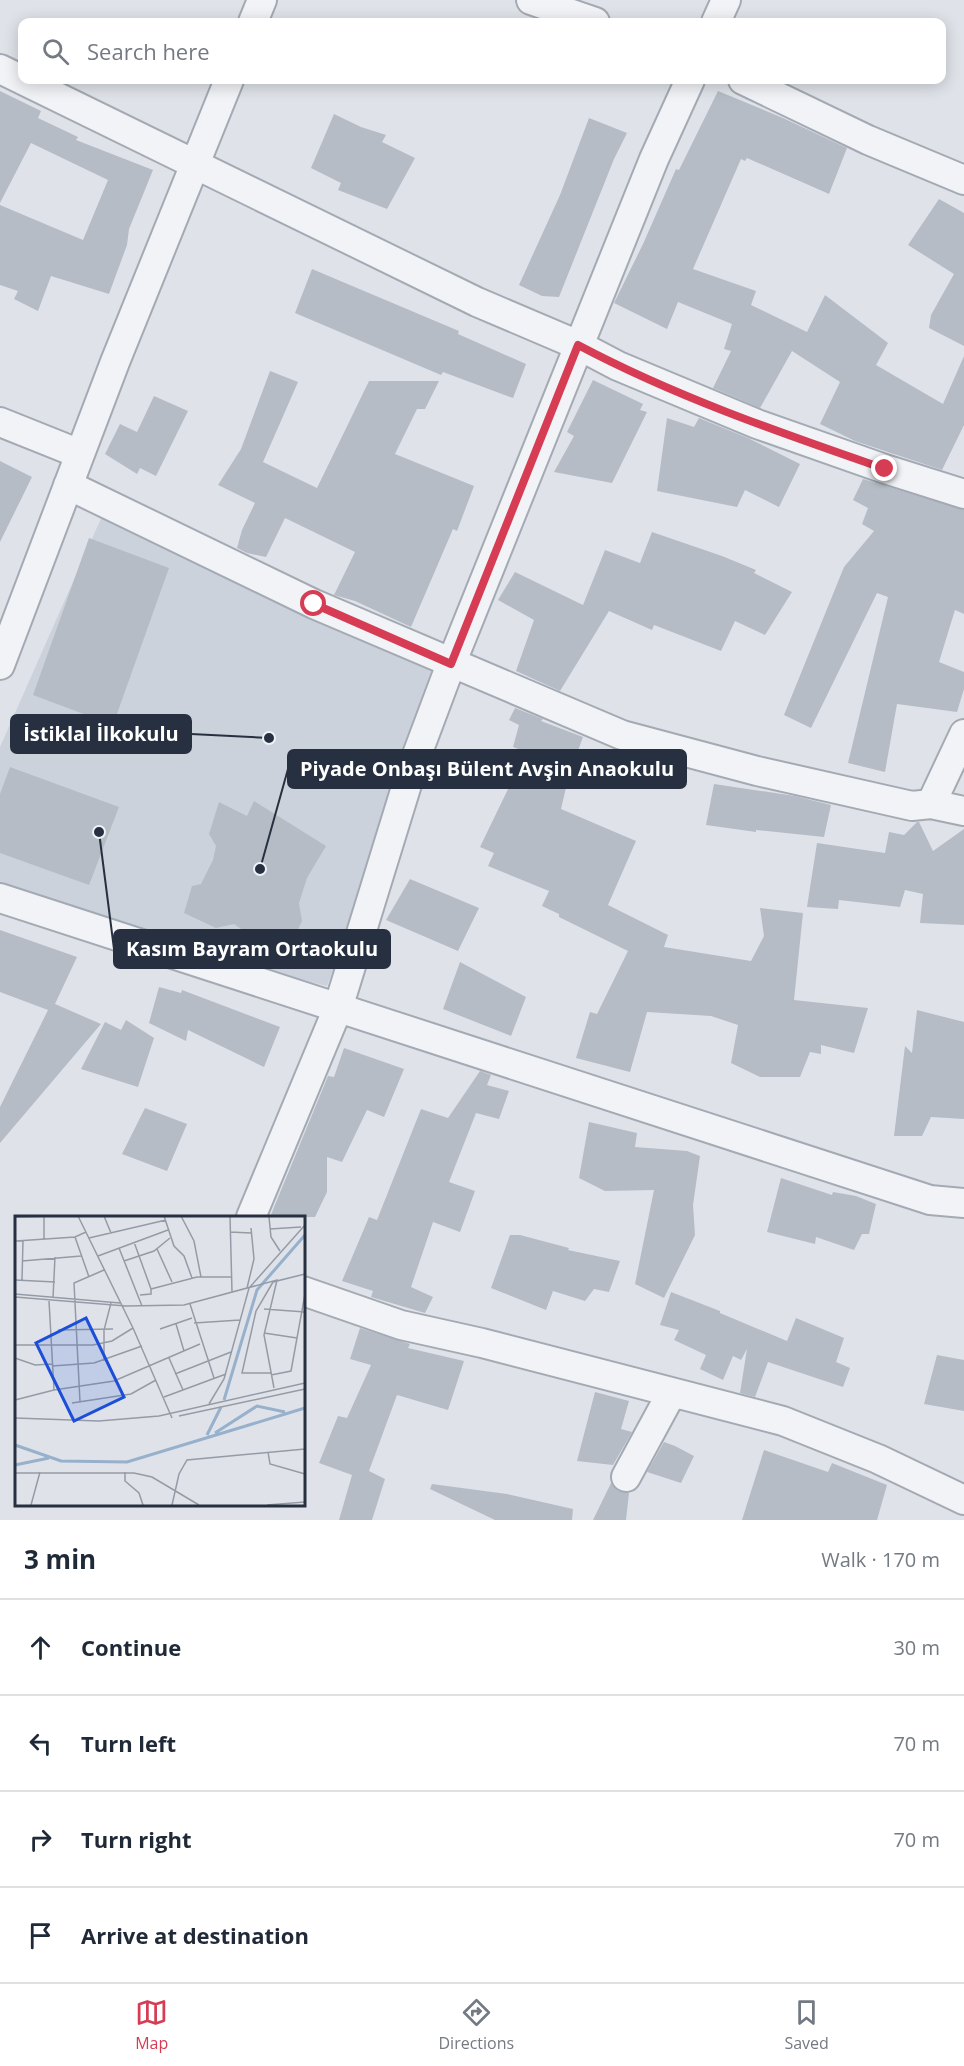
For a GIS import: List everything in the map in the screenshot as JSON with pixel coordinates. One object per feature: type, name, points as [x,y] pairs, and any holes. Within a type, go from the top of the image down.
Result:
[{"type":"street","points":[[255,18],[262,0]]},
{"type":"street","points":[[531,0],[583,18]]},
{"type":"street","points":[[718,18],[726,0]]},
{"type":"street","points":[[0,69],[18,78]]},
{"type":"street","points":[[31,84],[477,302],[578,345],[618,366],[757,424],[964,494]]},
{"type":"street","points":[[0,665],[80,454],[227,84]]},
{"type":"street","points":[[251,1216],[338,1008],[412,768],[451,664],[654,159],[688,84]]},
{"type":"street","points":[[750,84],[868,140],[964,180]]},
{"type":"street","points":[[0,422],[80,454]]},
{"type":"street","points":[[68,485],[314,604],[622,735],[757,771],[912,806],[931,804],[964,811]]},
{"type":"street","points":[[931,804],[964,734]]},
{"type":"street","points":[[0,898],[930,1200],[964,1203]]},
{"type":"street","points":[[304,1291],[401,1325],[482,1343],[671,1394],[783,1421],[878,1459],[964,1500]]},
{"type":"street","points":[[626,1477],[671,1394]]},
{"type":"shaded area","points":[[106,507],[443,674],[327,986],[160,945],[0,888],[0,747]]},
{"type":"building","points":[[0,91],[41,111],[38,118],[78,137],[76,140],[153,170],[129,229],[127,245],[109,294],[51,276],[38,311],[14,299],[18,291],[0,285],[0,205],[83,240],[108,180],[31,143],[0,203]]},
{"type":"building","points":[[718,91],[847,148],[829,194],[747,158],[745,161],[741,159],[693,269],[756,291],[751,305],[807,332],[825,295],[888,343],[876,365],[943,404],[964,356],[964,425],[942,470],[855,441],[820,424],[840,382],[792,351],[760,408],[713,388],[731,351],[724,349],[732,324],[678,302],[667,329],[614,303],[676,169],[679,170]]},
{"type":"building","points":[[334,114],[361,127],[386,135],[382,142],[415,158],[387,209],[338,190],[341,183],[311,168]]},
{"type":"building","points":[[589,118],[627,133],[614,159],[559,297],[542,296],[519,285],[560,195]]},
{"type":"building","points":[[939,199],[964,213],[964,346],[929,328],[931,315],[954,274],[908,245]]},
{"type":"building","points":[[312,269],[459,331],[458,334],[526,364],[513,398],[443,372],[441,375],[295,313]]},
{"type":"building","points":[[270,371],[298,382],[263,462],[317,488],[369,381],[439,381],[425,409],[417,409],[395,454],[474,486],[457,531],[453,529],[411,627],[355,601],[334,595],[355,552],[285,518],[266,557],[247,553],[237,548],[242,530],[255,503],[218,485],[241,449]]},
{"type":"building","points":[[593,380],[643,404],[640,410],[647,412],[612,483],[554,472],[574,436],[567,432]]},
{"type":"building","points":[[154,396],[188,411],[156,476],[140,468],[137,474],[105,454],[120,424],[137,432]]},
{"type":"building","points":[[667,418],[694,427],[699,418],[748,438],[800,464],[779,507],[745,490],[737,507],[657,491]]},
{"type":"building","points":[[0,461],[32,477],[0,542]]},
{"type":"building","points":[[863,479],[964,510],[964,614],[955,610],[939,662],[964,672],[964,689],[957,712],[897,704],[885,772],[848,763],[888,597],[877,593],[811,728],[784,715],[844,567],[874,531],[862,524],[868,508],[853,500]]},
{"type":"building","points":[[652,532],[756,570],[754,573],[792,592],[765,635],[735,621],[721,651],[654,625],[652,630],[609,611],[560,691],[516,671],[534,620],[498,600],[515,572],[583,605],[605,550],[640,563]]},
{"type":"building","points":[[89,538],[169,568],[113,725],[33,695]]},
{"type":"building","points":[[515,708],[583,737],[569,775],[561,809],[636,841],[608,905],[668,935],[664,947],[751,961],[764,936],[760,908],[803,913],[794,1000],[868,1008],[854,1053],[821,1045],[821,1054],[810,1052],[800,1077],[760,1077],[731,1063],[738,1025],[711,1016],[647,1012],[630,1072],[576,1058],[590,1012],[597,1014],[628,951],[559,917],[559,914],[542,906],[549,891],[488,866],[494,853],[480,847],[509,787],[535,755],[513,747],[519,725],[509,720]]},
{"type":"building","points":[[10,767],[119,807],[89,885],[0,853],[0,794]]},
{"type":"building","points":[[714,784],[795,796],[831,805],[824,837],[756,830],[756,832],[706,825]]},
{"type":"building","points":[[254,801],[326,846],[307,878],[299,903],[302,921],[288,951],[257,940],[234,924],[216,928],[184,913],[192,886],[201,884],[213,860],[216,846],[209,834],[219,802],[247,816]]},
{"type":"building","points":[[917,822],[933,851],[964,829],[964,925],[920,923],[923,894],[905,890],[900,907],[839,900],[838,909],[807,907],[817,843],[885,853],[889,832],[904,835]]},
{"type":"building","points":[[410,879],[479,908],[458,951],[386,920]]},
{"type":"building","points":[[0,930],[77,957],[55,1004],[101,1024],[0,1143],[0,1107],[48,1010],[0,992]]},
{"type":"building","points":[[460,962],[526,997],[511,1036],[443,1009]]},
{"type":"building","points":[[159,987],[181,993],[182,990],[280,1027],[264,1067],[188,1030],[186,1041],[149,1023]]},
{"type":"building","points":[[917,1010],[964,1022],[964,1119],[931,1117],[922,1136],[894,1136],[905,1046],[912,1053]]},
{"type":"building","points":[[126,1020],[154,1038],[138,1087],[81,1069],[105,1022],[121,1030]]},
{"type":"building","points":[[344,1048],[404,1069],[384,1117],[367,1110],[342,1162],[327,1157],[327,1192],[315,1217],[270,1216],[328,1076],[334,1077]]},
{"type":"building","points":[[480,1071],[491,1075],[487,1085],[509,1091],[499,1119],[476,1113],[449,1182],[475,1191],[460,1232],[433,1222],[411,1287],[433,1297],[425,1313],[371,1297],[373,1291],[342,1281],[369,1217],[377,1220],[421,1109],[448,1118]]},
{"type":"building","points":[[145,1108],[187,1124],[167,1171],[122,1154]]},
{"type":"building","points":[[589,1122],[637,1133],[635,1147],[687,1151],[700,1156],[693,1205],[695,1235],[664,1298],[635,1284],[654,1190],[605,1191],[579,1178]]},
{"type":"building","points":[[781,1178],[832,1195],[833,1192],[856,1196],[876,1204],[869,1234],[862,1234],[854,1250],[816,1237],[815,1244],[767,1232]]},
{"type":"building","points":[[510,1235],[520,1235],[569,1248],[568,1250],[620,1261],[609,1292],[594,1289],[585,1301],[553,1291],[546,1310],[491,1288]]},
{"type":"building","points":[[671,1292],[787,1341],[796,1318],[844,1338],[836,1362],[850,1368],[843,1387],[768,1362],[755,1397],[740,1393],[747,1349],[741,1360],[733,1356],[723,1380],[700,1369],[706,1355],[674,1340],[679,1330],[660,1325]]},
{"type":"building","points":[[360,1328],[410,1344],[408,1348],[464,1361],[448,1410],[397,1395],[369,1471],[385,1479],[372,1520],[339,1520],[352,1475],[319,1463],[338,1416],[347,1418],[371,1365],[350,1359]]},
{"type":"building","points":[[937,1355],[964,1360],[964,1411],[924,1404]]},
{"type":"building","points":[[595,1392],[629,1401],[621,1429],[632,1432],[613,1465],[577,1461]]},
{"type":"building","points":[[664,1442],[694,1456],[681,1483],[647,1472]]},
{"type":"building","points":[[764,1450],[828,1472],[832,1463],[887,1485],[877,1520],[742,1520]]},
{"type":"building","points":[[611,1483],[618,1491],[629,1493],[626,1520],[593,1520]]},
{"type":"building","points":[[432,1484],[507,1494],[573,1509],[572,1520],[495,1520],[430,1489]]},
{"type":"place","name":"İstiklal İlkokulu","points":[[269,738]]},
{"type":"place","name":"Kasım Bayram Ortaokulu","points":[[99,832]]},
{"type":"place","name":"Piyade Onbaşı Bülent Avşin Anaokulu","points":[[260,869]]},
{"type":"route","points":[[314,604],[451,664],[578,345],[618,366],[757,424],[885,469]]}]
